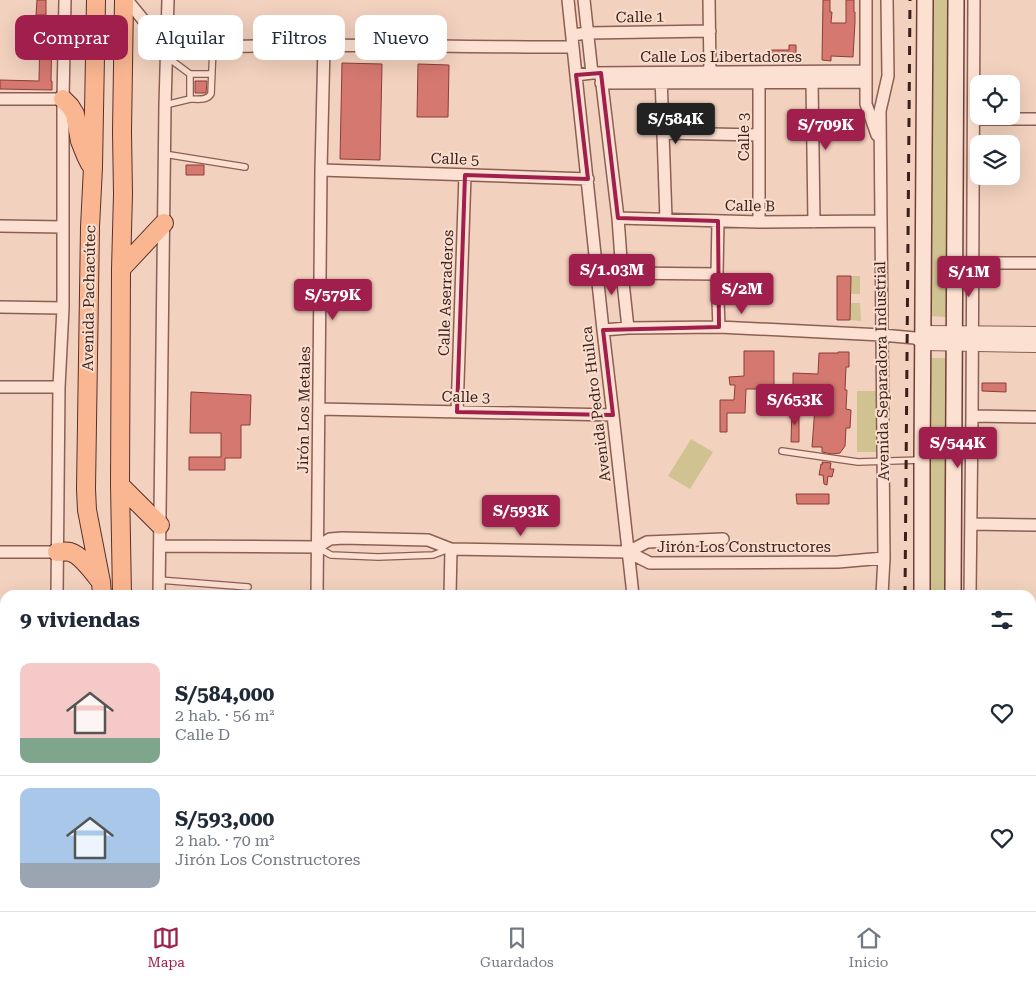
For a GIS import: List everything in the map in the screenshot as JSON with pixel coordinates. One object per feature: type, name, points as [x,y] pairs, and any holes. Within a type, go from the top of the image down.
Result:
[{"type":"main road","name":"Avenida Pachacútec","points":[[96,0],[86,489],[87,510],[101,588]]},
{"type":"main road","name":"Avenida Pachacútec","points":[[122,590],[120,269],[123,194],[122,132],[125,0]]},
{"type":"main road","points":[[922,590],[921,338],[925,0]]},
{"type":"main road","points":[[953,590],[956,0]]},
{"type":"main road","points":[[63,99],[75,114],[80,141],[93,167]]},
{"type":"main road","points":[[120,269],[164,223]]},
{"type":"main road","points":[[120,485],[160,525]]},
{"type":"main road","points":[[57,552],[70,552],[75,555],[86,564],[101,588]]},
{"type":"street","name":"Avenida Pachacútec","points":[[57,590],[59,387],[63,308],[65,0]]},
{"type":"street","points":[[125,0],[138,16]]},
{"type":"street","points":[[168,0],[168,15]]},
{"type":"street","name":"Avenida Pedro Huilca","points":[[568,0],[588,178],[602,330],[632,590]]},
{"type":"street","points":[[584,0],[588,33],[598,77],[618,218],[628,328]]},
{"type":"street","points":[[709,0],[710,73]]},
{"type":"street","name":"Avenida Separadora Industrial","points":[[866,0],[866,104],[880,147]]},
{"type":"street","name":"Avenida Separadora Industrial","points":[[882,590],[884,558],[880,111],[888,76],[887,0]]},
{"type":"street","points":[[974,0],[974,75]]},
{"type":"street","name":"Calle 1","points":[[572,35],[588,33],[710,31]]},
{"type":"street","points":[[345,46],[573,47]]},
{"type":"street","points":[[159,590],[167,60]]},
{"type":"street","name":"Jirón Los Metales","points":[[317,590],[324,60]]},
{"type":"street","name":"Calle Los Libertadores","points":[[662,78],[710,73],[866,77]]},
{"type":"street","name":"Calle Los Libertadores","points":[[576,75],[760,82],[812,82],[866,77]]},
{"type":"street","points":[[662,78],[666,219]]},
{"type":"street","name":"Calle 3","points":[[759,222],[760,82]]},
{"type":"street","points":[[812,82],[814,222]]},
{"type":"street","points":[[0,98],[63,99]]},
{"type":"street","points":[[1020,119],[1036,119]]},
{"type":"street","points":[[970,590],[974,125]]},
{"type":"street","points":[[663,133],[759,135]]},
{"type":"street","name":"Calle 5","points":[[321,170],[588,178]]},
{"type":"street","name":"Calle Aserraderos","points":[[458,412],[465,174]]},
{"type":"street","name":"Calle B","points":[[618,218],[759,222],[881,221]]},
{"type":"street","points":[[718,221],[719,327]]},
{"type":"street","points":[[0,226],[63,227]]},
{"type":"street","points":[[973,263],[1036,263]]},
{"type":"street","points":[[622,273],[717,274]]},
{"type":"street","points":[[0,308],[63,308]]},
{"type":"street","points":[[602,330],[719,327],[954,339],[1036,334]]},
{"type":"street","points":[[972,339],[1036,345]]},
{"type":"street","points":[[0,387],[59,387]]},
{"type":"street","name":"Calle 3","points":[[319,409],[613,415]]},
{"type":"street","points":[[972,416],[1036,417]]},
{"type":"street","points":[[971,524],[1036,525]]},
{"type":"street","name":"Jirón Los Constructores","points":[[160,546],[317,547],[330,539],[342,538],[428,540],[450,549],[628,552],[650,563],[838,562],[884,558]]},
{"type":"street","points":[[628,552],[647,542],[724,539]]},
{"type":"street","points":[[450,549],[450,590]]},
{"type":"street","points":[[0,552],[57,552]]},
{"type":"lane","points":[[175,60],[190,74],[212,74]]},
{"type":"lane","points":[[165,105],[209,97],[211,94],[213,60]]},
{"type":"lane","points":[[190,74],[190,99]]},
{"type":"lane","points":[[164,154],[246,168]]},
{"type":"lane","points":[[782,451],[858,462],[922,460]]},
{"type":"lane","points":[[317,547],[331,555],[378,557],[433,555],[450,549]]},
{"type":"lane","points":[[159,580],[248,587]]},
{"type":"highlighted area","points":[[601,73],[618,218],[718,221],[719,327],[603,330],[613,415],[457,412],[465,175],[588,179],[576,75]]},
{"type":"shaded area","points":[[930,0],[952,0],[949,317],[928,316]]},
{"type":"shaded area","points":[[851,276],[860,276],[860,294],[851,294]]},
{"type":"shaded area","points":[[850,303],[860,303],[861,321],[850,320]]},
{"type":"shaded area","points":[[928,358],[951,358],[947,590],[927,590]]},
{"type":"shaded area","points":[[857,391],[878,391],[878,452],[857,452]]},
{"type":"shaded area","points":[[691,439],[713,452],[690,489],[668,476]]},
{"type":"building","points":[[37,0],[46,0],[46,15],[36,15]]},
{"type":"building","points":[[823,0],[830,0],[831,23],[846,23],[846,0],[854,0],[853,57],[831,56],[831,61],[822,60]]},
{"type":"building","points":[[789,45],[796,45],[796,60],[768,60],[768,50],[789,50]]},
{"type":"building","points":[[39,60],[51,60],[52,90],[0,89],[0,80],[39,81]]},
{"type":"building","points":[[342,63],[382,64],[380,160],[340,159]]},
{"type":"building","points":[[418,64],[449,65],[448,117],[417,117]]},
{"type":"building","points":[[195,81],[207,81],[206,93],[195,93]]},
{"type":"building","points":[[843,115],[852,115],[851,125],[841,125]]},
{"type":"building","points":[[186,165],[204,165],[204,175],[186,175]]},
{"type":"building","points":[[837,276],[851,276],[850,320],[837,320]]},
{"type":"building","points":[[744,351],[774,351],[774,389],[746,389],[745,413],[727,413],[727,432],[720,432],[720,400],[734,400],[735,385],[730,385],[729,377],[744,376]]},
{"type":"building","points":[[849,352],[849,367],[846,367],[845,390],[847,390],[846,409],[851,410],[850,428],[846,428],[845,446],[840,453],[832,454],[822,452],[822,447],[812,447],[815,407],[807,407],[806,390],[793,390],[793,373],[818,374],[819,353]]},
{"type":"building","points":[[982,383],[1006,383],[1006,392],[982,391]]},
{"type":"building","points":[[191,392],[251,395],[250,425],[241,425],[241,458],[225,458],[225,470],[189,470],[189,457],[221,457],[221,433],[190,433]]},
{"type":"building","points":[[792,409],[799,409],[799,442],[791,442]]},
{"type":"building","points":[[822,462],[831,463],[830,469],[834,469],[832,477],[828,476],[827,485],[824,484],[823,475],[819,475]]},
{"type":"building","points":[[796,494],[829,494],[829,504],[797,504]]},
{"type":"railway","points":[[905,590],[910,0]]}]
